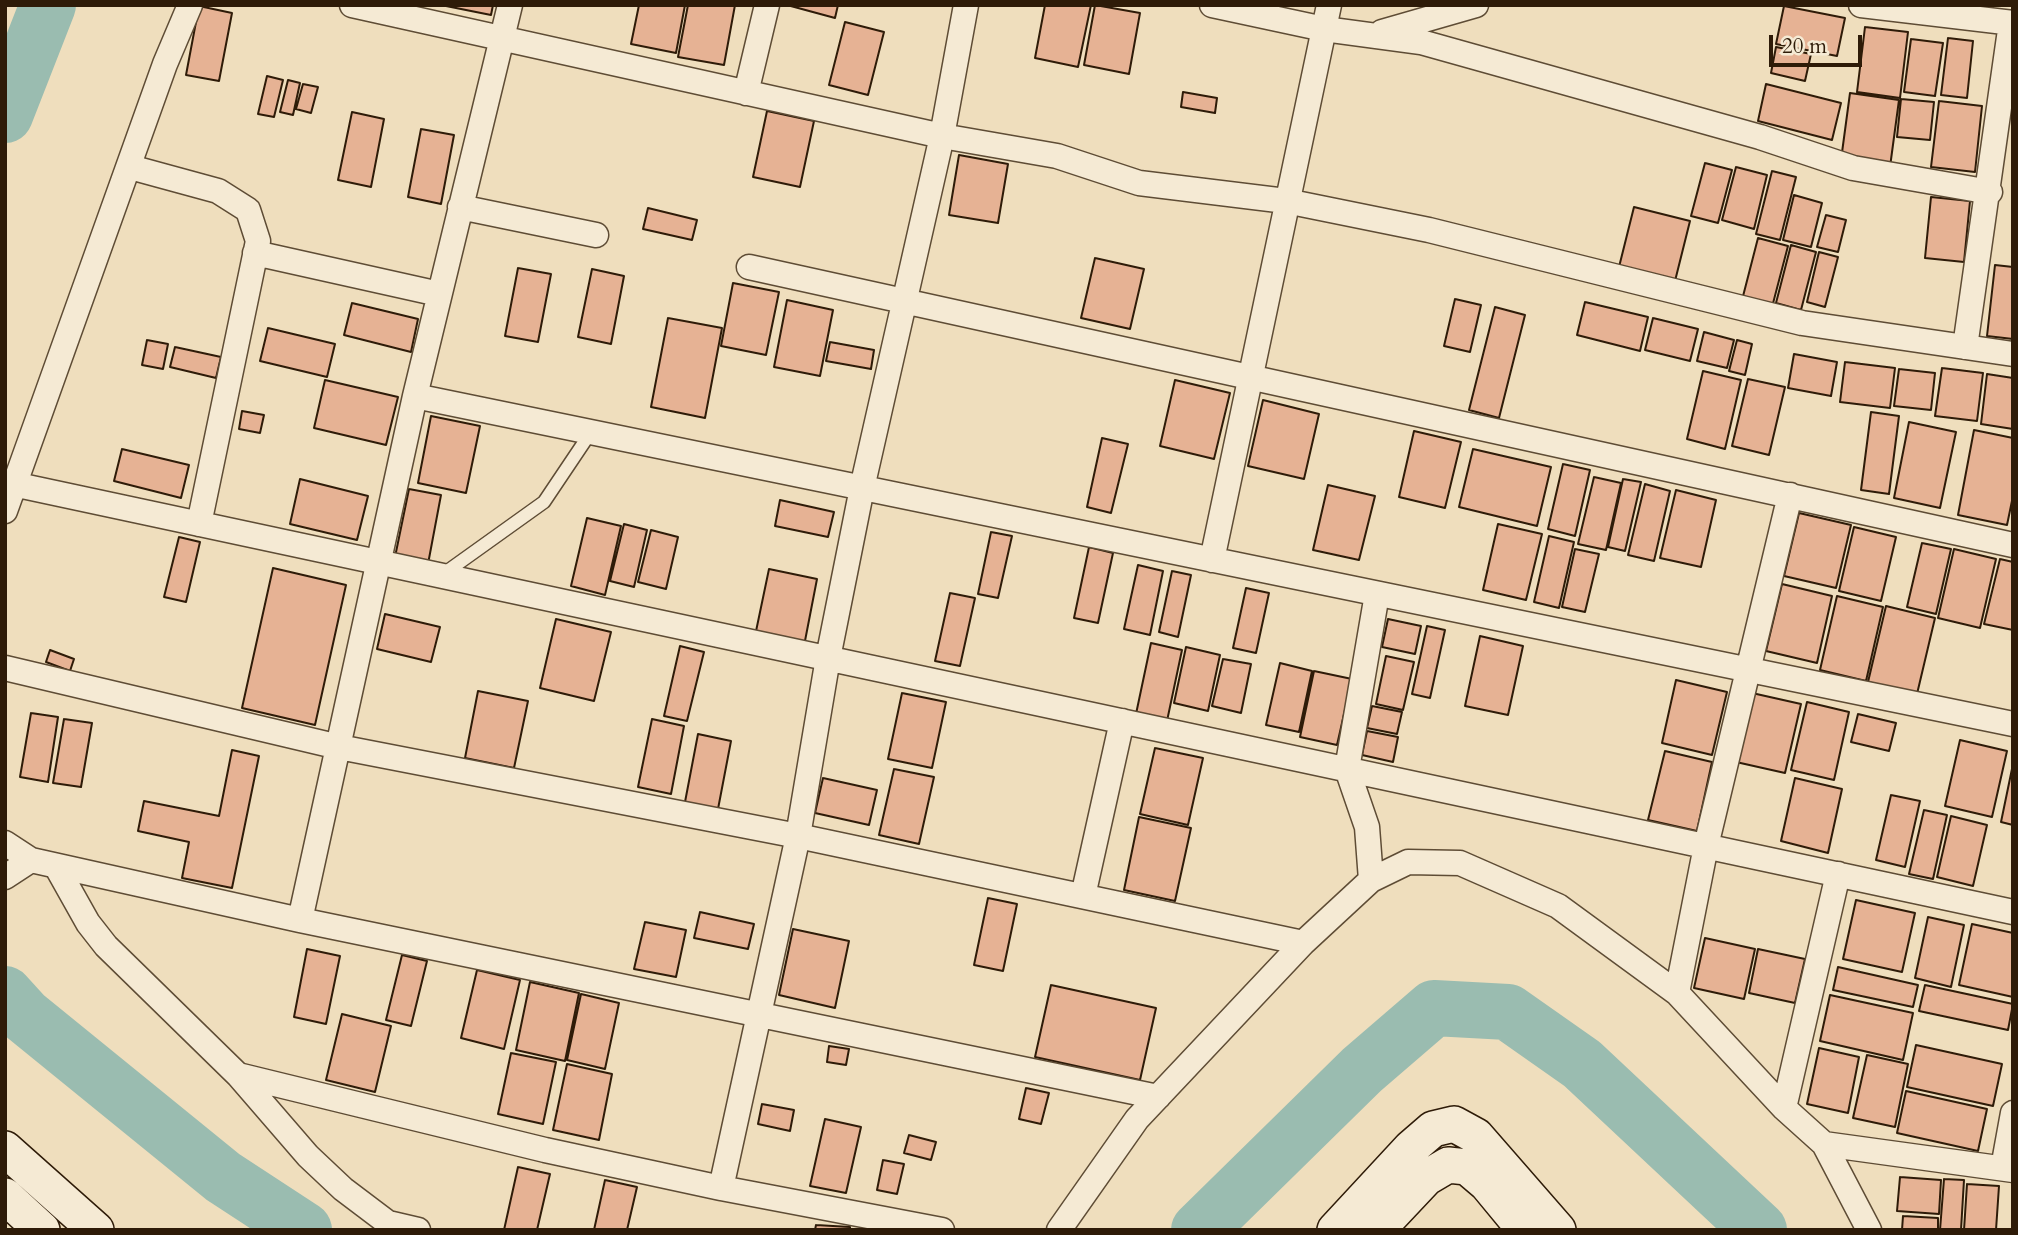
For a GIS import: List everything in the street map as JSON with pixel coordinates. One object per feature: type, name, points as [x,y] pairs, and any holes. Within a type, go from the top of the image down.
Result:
[{"type":"street","points":[[5,511],[165,64],[190,5]]},
{"type":"street","points":[[352,5],[942,136],[1057,156],[1139,183],[1286,201],[1429,230],[1802,323],[2013,354]]},
{"type":"street","points":[[300,920],[415,396],[510,5]]},
{"type":"street","points":[[746,93],[767,5]]},
{"type":"street","points":[[721,1188],[798,836],[828,659],[862,488],[942,136],[966,5]]},
{"type":"street","points":[[1212,5],[1327,17],[1371,35],[1421,42],[1760,137],[1853,168],[1990,192]]},
{"type":"street","points":[[1371,35],[1476,5]]},
{"type":"street","points":[[1861,5],[2012,23],[1990,192],[1965,347]]},
{"type":"street","points":[[1212,560],[1327,17]]},
{"type":"street","points":[[130,167],[218,191],[248,210],[258,240],[199,524]]},
{"type":"street","points":[[460,207],[596,235]]},
{"type":"street","points":[[255,253],[439,294]]},
{"type":"street","points":[[749,267],[2013,545]]},
{"type":"street","points":[[415,396],[2013,724]]},
{"type":"street","points":[[13,484],[2013,912]]},
{"type":"street","points":[[1677,993],[1706,846],[1790,495]]},
{"type":"street","points":[[1371,880],[1367,827],[1346,769],[1377,594]]},
{"type":"street","points":[[5,668],[339,747],[798,836],[1303,943]]},
{"type":"street","points":[[1083,896],[1122,721]]},
{"type":"street","points":[[5,844],[31,860],[300,920],[1158,1097]]},
{"type":"street","points":[[5,877],[31,860]]},
{"type":"street","points":[[1059,1230],[1138,1119],[1303,943],[1371,880],[1408,862],[1460,863],[1558,906],[1677,993],[1784,1108],[1824,1144],[1869,1230]]},
{"type":"street","points":[[57,866],[88,923],[106,946],[238,1075],[308,1156],[343,1189],[388,1223],[418,1230]]},
{"type":"street","points":[[1784,1108],[1838,874]]},
{"type":"street","points":[[238,1075],[545,1150],[721,1188],[942,1230]]},
{"type":"street","points":[[1824,1144],[2008,1169],[2013,1113]]},
{"type":"street","points":[[1335,1230],[1411,1148],[1433,1129],[1454,1124],[1476,1136],[1558,1230]]},
{"type":"street","points":[[5,1149],[95,1230]]},
{"type":"street","points":[[1377,1230],[1426,1178],[1448,1164],[1467,1167],[1477,1175],[1525,1230]]},
{"type":"street","points":[[5,1196],[42,1230]]},
{"type":"lane","points":[[442,576],[544,502],[591,432]]},
{"type":"building","points":[[441,5],[493,5],[491,15]]},
{"type":"building","points":[[639,5],[685,5],[676,53],[631,44]]},
{"type":"building","points":[[688,5],[735,5],[724,65],[678,57]]},
{"type":"building","points":[[787,5],[838,5],[835,18]]},
{"type":"building","points":[[1045,5],[1091,5],[1078,67],[1035,58]]},
{"type":"building","points":[[1095,5],[1140,13],[1129,74],[1084,65]]},
{"type":"building","points":[[199,6],[232,13],[219,81],[186,75]]},
{"type":"building","points":[[1784,6],[1845,18],[1837,56],[1776,44]]},
{"type":"building","points":[[845,22],[884,32],[868,95],[829,85]]},
{"type":"building","points":[[1865,27],[1908,32],[1900,98],[1857,92]]},
{"type":"building","points":[[1948,38],[1973,41],[1967,98],[1941,95]]},
{"type":"building","points":[[1911,39],[1943,43],[1935,96],[1904,92]]},
{"type":"building","points":[[1776,47],[1811,54],[1805,81],[1771,73]]},
{"type":"building","points":[[267,76],[283,80],[274,117],[258,114]]},
{"type":"building","points":[[288,80],[300,83],[293,115],[280,112]]},
{"type":"building","points":[[303,84],[318,87],[311,113],[296,109]]},
{"type":"building","points":[[1766,84],[1841,103],[1832,140],[1758,121]]},
{"type":"building","points":[[1183,92],[1217,98],[1215,113],[1181,107]]},
{"type":"building","points":[[1850,93],[1899,100],[1890,167],[1841,160]]},
{"type":"building","points":[[1901,99],[1934,102],[1930,140],[1897,137]]},
{"type":"building","points":[[1939,101],[1982,106],[1975,172],[1931,167]]},
{"type":"building","points":[[767,111],[814,121],[800,187],[753,177]]},
{"type":"building","points":[[352,112],[384,119],[371,187],[338,180]]},
{"type":"building","points":[[421,129],[454,135],[441,204],[408,197]]},
{"type":"building","points":[[959,155],[1008,164],[998,223],[949,215]]},
{"type":"building","points":[[1705,163],[1732,170],[1718,223],[1691,216]]},
{"type":"building","points":[[1736,167],[1767,175],[1754,229],[1722,220]]},
{"type":"building","points":[[1772,171],[1796,177],[1780,240],[1756,234]]},
{"type":"building","points":[[1794,195],[1822,203],[1811,247],[1783,240]]},
{"type":"building","points":[[1931,197],[1970,201],[1964,262],[1925,258]]},
{"type":"building","points":[[1634,207],[1690,221],[1674,285],[1618,271]]},
{"type":"building","points":[[648,208],[697,220],[692,240],[643,229]]},
{"type":"building","points":[[1826,215],[1846,220],[1838,252],[1817,247]]},
{"type":"building","points":[[1758,238],[1788,246],[1771,311],[1741,304]]},
{"type":"building","points":[[1791,245],[1816,252],[1801,310],[1776,303]]},
{"type":"building","points":[[1819,252],[1838,257],[1825,307],[1807,302]]},
{"type":"building","points":[[1095,258],[1144,269],[1130,329],[1081,318]]},
{"type":"building","points":[[1995,265],[2013,267],[2013,339],[1987,336]]},
{"type":"building","points":[[518,268],[551,274],[538,342],[505,336]]},
{"type":"building","points":[[592,269],[624,276],[611,344],[578,337]]},
{"type":"building","points":[[733,283],[779,292],[766,355],[721,346]]},
{"type":"building","points":[[1455,299],[1481,305],[1470,352],[1444,346]]},
{"type":"building","points":[[787,300],[833,310],[820,376],[774,367]]},
{"type":"building","points":[[1585,302],[1648,317],[1640,351],[1577,335]]},
{"type":"building","points":[[352,303],[418,319],[411,352],[344,335]]},
{"type":"building","points":[[1495,307],[1525,315],[1499,418],[1469,410]]},
{"type":"building","points":[[668,318],[722,328],[705,418],[651,407]]},
{"type":"building","points":[[1653,318],[1698,329],[1690,361],[1645,350]]},
{"type":"building","points":[[268,328],[335,344],[327,377],[260,361]]},
{"type":"building","points":[[1704,332],[1734,340],[1727,368],[1697,361]]},
{"type":"building","points":[[147,340],[168,344],[163,369],[142,365]]},
{"type":"building","points":[[1737,340],[1752,344],[1745,375],[1729,371]]},
{"type":"building","points":[[830,342],[874,350],[871,369],[826,361]]},
{"type":"building","points":[[175,347],[221,357],[216,378],[170,367]]},
{"type":"building","points":[[1794,354],[1837,362],[1831,396],[1788,388]]},
{"type":"building","points":[[1845,362],[1895,368],[1890,408],[1840,402]]},
{"type":"building","points":[[1942,368],[1983,373],[1977,421],[1935,416]]},
{"type":"building","points":[[1899,369],[1935,373],[1931,410],[1894,406]]},
{"type":"building","points":[[1703,371],[1741,380],[1725,449],[1687,439]]},
{"type":"building","points":[[1987,374],[2013,378],[2013,429],[1981,424]]},
{"type":"building","points":[[1748,379],[1785,387],[1769,455],[1732,446]]},
{"type":"building","points":[[325,380],[398,397],[386,445],[314,428]]},
{"type":"building","points":[[1175,380],[1230,393],[1214,459],[1160,446]]},
{"type":"building","points":[[1263,400],[1319,414],[1304,479],[1248,466]]},
{"type":"building","points":[[242,411],[264,415],[260,433],[239,429]]},
{"type":"building","points":[[1871,412],[1899,416],[1889,494],[1861,490]]},
{"type":"building","points":[[431,416],[480,426],[466,493],[418,483]]},
{"type":"building","points":[[1909,422],[1956,432],[1940,508],[1894,498]]},
{"type":"building","points":[[1974,430],[2013,438],[2013,496],[2007,525],[1958,515]]},
{"type":"building","points":[[1414,431],[1461,442],[1445,508],[1399,497]]},
{"type":"building","points":[[1102,438],[1128,444],[1111,513],[1087,507]]},
{"type":"building","points":[[122,449],[189,465],[181,498],[114,481]]},
{"type":"building","points":[[1473,449],[1551,467],[1537,526],[1459,507]]},
{"type":"building","points":[[1563,464],[1590,470],[1575,536],[1548,529]]},
{"type":"building","points":[[1594,477],[1621,483],[1606,550],[1578,544]]},
{"type":"building","points":[[300,479],[368,496],[357,540],[290,524]]},
{"type":"building","points":[[1623,479],[1641,482],[1625,551],[1608,547]]},
{"type":"building","points":[[1645,484],[1670,491],[1654,561],[1628,555]]},
{"type":"building","points":[[1328,485],[1375,496],[1359,560],[1313,550]]},
{"type":"building","points":[[409,489],[441,495],[428,564],[395,557]]},
{"type":"building","points":[[1676,490],[1716,500],[1701,567],[1660,558]]},
{"type":"building","points":[[780,500],[834,512],[828,537],[775,526]]},
{"type":"building","points":[[1799,513],[1851,525],[1836,588],[1784,576]]},
{"type":"building","points":[[587,518],[621,526],[605,595],[571,586]]},
{"type":"building","points":[[624,524],[647,530],[634,587],[610,581]]},
{"type":"building","points":[[1498,524],[1542,534],[1526,600],[1483,590]]},
{"type":"building","points":[[1854,527],[1896,537],[1881,601],[1839,591]]},
{"type":"building","points":[[651,530],[678,537],[666,589],[638,582]]},
{"type":"building","points":[[991,532],[1012,536],[998,598],[978,594]]},
{"type":"building","points":[[1549,536],[1574,542],[1559,608],[1534,602]]},
{"type":"building","points":[[179,537],[200,542],[186,602],[164,597]]},
{"type":"building","points":[[1922,543],[1951,549],[1936,614],[1907,607]]},
{"type":"building","points":[[1089,547],[1113,553],[1098,623],[1074,618]]},
{"type":"building","points":[[1575,549],[1599,554],[1585,612],[1562,607]]},
{"type":"building","points":[[1954,549],[1996,559],[1980,628],[1938,618]]},
{"type":"building","points":[[2000,559],[2013,562],[2013,630],[1984,624]]},
{"type":"building","points":[[1138,565],[1163,571],[1150,635],[1124,629]]},
{"type":"building","points":[[273,568],[346,585],[315,725],[242,708]]},
{"type":"building","points":[[769,569],[817,579],[804,646],[755,636]]},
{"type":"building","points":[[1172,571],[1191,575],[1178,637],[1159,632]]},
{"type":"building","points":[[1782,584],[1832,596],[1817,663],[1766,651]]},
{"type":"building","points":[[1246,588],[1269,593],[1256,653],[1233,648]]},
{"type":"building","points":[[950,593],[975,598],[960,666],[935,661]]},
{"type":"building","points":[[1837,596],[1883,607],[1866,681],[1820,670]]},
{"type":"building","points":[[1886,606],[1935,618],[1917,694],[1868,682]]},
{"type":"building","points":[[385,614],[440,627],[431,662],[377,649]]},
{"type":"building","points":[[556,619],[611,632],[594,701],[540,688]]},
{"type":"building","points":[[1388,619],[1421,626],[1415,654],[1382,647]]},
{"type":"building","points":[[1427,626],[1445,630],[1430,698],[1412,694]]},
{"type":"building","points":[[1480,636],[1523,646],[1508,715],[1465,706]]},
{"type":"building","points":[[1151,643],[1182,650],[1167,721],[1136,714]]},
{"type":"building","points":[[680,646],[704,652],[687,721],[664,716]]},
{"type":"building","points":[[1186,647],[1220,655],[1208,711],[1174,703]]},
{"type":"building","points":[[50,650],[74,659],[70,671],[46,662]]},
{"type":"building","points":[[1386,656],[1414,662],[1403,710],[1376,704]]},
{"type":"building","points":[[1223,659],[1251,664],[1241,713],[1212,706]]},
{"type":"building","points":[[1280,663],[1312,671],[1299,732],[1266,725]]},
{"type":"building","points":[[1314,671],[1352,679],[1337,745],[1300,737]]},
{"type":"building","points":[[1676,680],[1727,692],[1712,755],[1662,743]]},
{"type":"building","points":[[478,691],[528,701],[514,768],[465,758]]},
{"type":"building","points":[[902,693],[946,702],[932,768],[888,759]]},
{"type":"building","points":[[1752,693],[1801,704],[1785,773],[1736,762]]},
{"type":"building","points":[[1807,702],[1849,712],[1834,780],[1791,770]]},
{"type":"building","points":[[1372,706],[1402,712],[1397,734],[1367,728]]},
{"type":"building","points":[[31,713],[58,717],[48,782],[20,777]]},
{"type":"building","points":[[1858,714],[1896,723],[1889,751],[1851,742]]},
{"type":"building","points":[[64,719],[92,723],[81,787],[53,783]]},
{"type":"building","points":[[652,719],[684,726],[671,794],[638,787]]},
{"type":"building","points":[[1367,731],[1398,737],[1393,762],[1362,755]]},
{"type":"building","points":[[698,734],[731,741],[718,809],[685,802]]},
{"type":"building","points":[[1960,740],[2007,751],[1992,817],[1945,806]]},
{"type":"building","points":[[1155,748],[1203,758],[1188,825],[1140,814]]},
{"type":"building","points":[[232,750],[259,756],[232,888],[182,878],[189,842],[138,831],[144,801],[219,816]]},
{"type":"building","points":[[1665,751],[1712,762],[1697,831],[1648,820]]},
{"type":"building","points":[[2013,764],[2013,825],[2001,822]]},
{"type":"building","points":[[894,769],[934,777],[919,844],[879,835]]},
{"type":"building","points":[[823,778],[877,790],[869,825],[815,813]]},
{"type":"building","points":[[1795,778],[1842,789],[1828,853],[1781,841]]},
{"type":"building","points":[[1891,795],[1920,801],[1905,867],[1876,860]]},
{"type":"building","points":[[1924,810],[1947,815],[1933,879],[1909,874]]},
{"type":"building","points":[[1951,816],[1987,825],[1973,886],[1937,877]]},
{"type":"building","points":[[1139,817],[1191,828],[1175,901],[1124,890]]},
{"type":"building","points":[[988,898],[1017,904],[1003,971],[974,965]]},
{"type":"building","points":[[1856,900],[1915,913],[1902,972],[1843,959]]},
{"type":"building","points":[[700,912],[754,924],[748,949],[694,938]]},
{"type":"building","points":[[1928,917],[1964,925],[1951,987],[1915,978]]},
{"type":"building","points":[[645,922],[686,930],[676,977],[634,969]]},
{"type":"building","points":[[1972,924],[2013,933],[2013,997],[1959,985]]},
{"type":"building","points":[[793,929],[849,941],[835,1008],[779,995]]},
{"type":"building","points":[[1705,938],[1755,949],[1744,999],[1694,988]]},
{"type":"building","points":[[307,949],[340,956],[326,1024],[294,1017]]},
{"type":"building","points":[[1758,949],[1805,959],[1795,1003],[1749,993]]},
{"type":"building","points":[[402,955],[427,961],[411,1026],[386,1020]]},
{"type":"building","points":[[1838,967],[1918,985],[1913,1007],[1833,990]]},
{"type":"building","points":[[477,970],[520,980],[504,1049],[461,1038]]},
{"type":"building","points":[[530,982],[579,993],[565,1061],[516,1050]]},
{"type":"building","points":[[1051,985],[1156,1008],[1140,1080],[1035,1057]]},
{"type":"building","points":[[1925,985],[2013,1004],[2008,1030],[1919,1011]]},
{"type":"building","points":[[581,994],[619,1003],[605,1069],[567,1060]]},
{"type":"building","points":[[1830,995],[1913,1013],[1903,1060],[1820,1041]]},
{"type":"building","points":[[342,1014],[391,1026],[375,1092],[326,1080]]},
{"type":"building","points":[[1916,1045],[2002,1064],[1993,1106],[1907,1087]]},
{"type":"building","points":[[829,1046],[849,1049],[846,1065],[827,1062]]},
{"type":"building","points":[[1819,1048],[1859,1057],[1848,1113],[1807,1104]]},
{"type":"building","points":[[511,1053],[556,1062],[543,1124],[498,1114]]},
{"type":"building","points":[[1867,1055],[1908,1064],[1895,1127],[1853,1118]]},
{"type":"building","points":[[567,1064],[612,1074],[599,1140],[553,1130]]},
{"type":"building","points":[[1026,1088],[1049,1093],[1041,1124],[1019,1119]]},
{"type":"building","points":[[1906,1091],[1987,1109],[1978,1151],[1897,1133]]},
{"type":"building","points":[[762,1104],[794,1110],[790,1131],[758,1124]]},
{"type":"building","points":[[825,1119],[861,1127],[846,1193],[810,1186]]},
{"type":"building","points":[[909,1135],[936,1142],[931,1160],[904,1153]]},
{"type":"building","points":[[883,1160],[904,1164],[897,1194],[877,1190]]},
{"type":"building","points":[[518,1167],[550,1174],[537,1230],[504,1230]]},
{"type":"building","points":[[1900,1177],[1941,1180],[1939,1214],[1897,1211]]},
{"type":"building","points":[[1944,1179],[1964,1180],[1961,1230],[1940,1230]]},
{"type":"building","points":[[605,1180],[637,1187],[627,1230],[594,1230]]},
{"type":"building","points":[[1967,1184],[1999,1186],[1996,1230],[1964,1230]]},
{"type":"building","points":[[1903,1216],[1938,1218],[1938,1230],[1902,1230]]},
{"type":"building","points":[[816,1225],[850,1227],[850,1230],[815,1230]]},
{"type":"waterway","points":[[5,115],[48,5]]},
{"type":"waterway","points":[[5,994],[25,1016],[223,1177],[304,1230]]},
{"type":"waterway","points":[[1199,1230],[1362,1070],[1434,1008],[1508,1012],[1582,1064],[1759,1230]]}]
